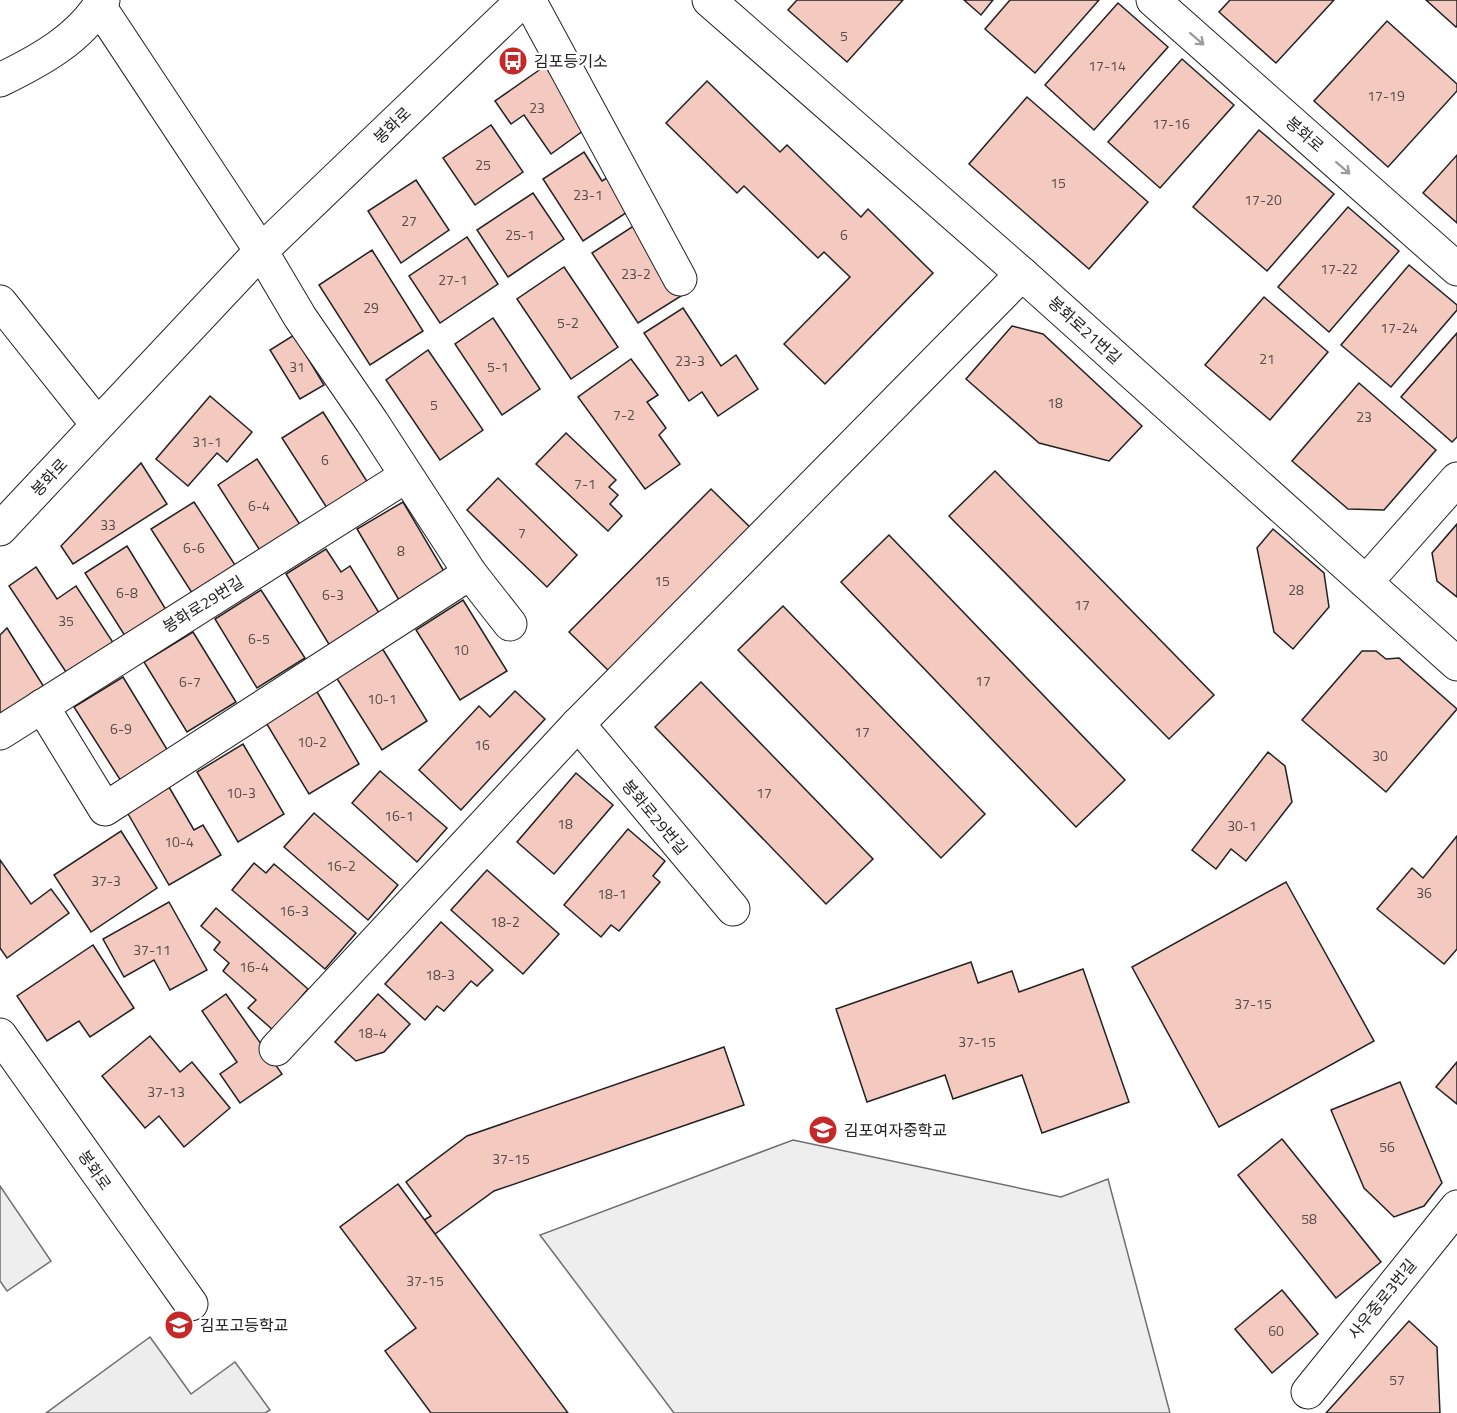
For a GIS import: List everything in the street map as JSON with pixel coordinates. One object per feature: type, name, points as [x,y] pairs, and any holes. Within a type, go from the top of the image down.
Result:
[{"type":"street","name":"봉화로","points":[[0,530],[261,251],[523,0]]},
{"type":"street","points":[[529,0],[680,279]]},
{"type":"street","name":"봉화로21번길","points":[[709,0],[1022,274],[1457,664]]},
{"type":"street","name":"봉화로","points":[[1153,0],[1457,269]]},
{"type":"street","points":[[0,80],[37,62],[72,38],[101,3],[261,251],[300,317],[471,573],[510,624]]},
{"type":"street","points":[[276,1049],[578,724],[1022,274]]},
{"type":"street","points":[[0,302],[97,424]]},
{"type":"street","name":"봉화로29번길","points":[[0,733],[406,476]]},
{"type":"street","points":[[1366,582],[1457,479]]},
{"type":"street","points":[[42,706],[105,809],[471,573]]},
{"type":"street","name":"봉화로29번길","points":[[578,724],[733,909]]},
{"type":"street","name":"봉화로","points":[[0,1035],[191,1304]]},
{"type":"street","name":"사우중로3번길","points":[[1308,1392],[1457,1208]]},
{"type":"shaded area","points":[[793,1140],[1061,1197],[1108,1179],[1170,1413],[674,1413],[540,1235]]},
{"type":"shaded area","points":[[0,1186],[51,1261],[7,1291],[0,1281]]},
{"type":"shaded area","points":[[150,1337],[191,1394],[235,1362],[270,1410],[265,1413],[46,1413]]},
{"type":"building","points":[[797,0],[903,0],[847,62],[788,10]]},
{"type":"building","points":[[964,0],[993,0],[981,15]]},
{"type":"building","points":[[1010,0],[1099,0],[1035,73],[985,29]]},
{"type":"building","points":[[1230,0],[1334,0],[1276,63],[1219,12]]},
{"type":"building","points":[[1426,0],[1457,0],[1456,27]]},
{"type":"building","points":[[1118,3],[1168,47],[1094,130],[1045,85]]},
{"type":"building","points":[[1387,21],[1457,84],[1457,91],[1388,167],[1314,101]]},
{"type":"building","points":[[1182,59],[1234,105],[1160,188],[1108,142]]},
{"type":"building","points":[[545,66],[587,128],[551,154],[524,115],[511,124],[495,101]]},
{"type":"building","points":[[707,81],[780,152],[787,145],[861,217],[868,209],[933,273],[825,384],[784,344],[850,277],[824,252],[818,258],[744,186],[737,193],[666,123]]},
{"type":"building","points":[[1027,97],[1148,202],[1089,269],[969,164]]},
{"type":"building","points":[[491,125],[523,172],[475,205],[443,158]]},
{"type":"building","points":[[1259,130],[1334,194],[1267,271],[1193,207]]},
{"type":"building","points":[[584,152],[602,181],[610,176],[632,209],[583,241],[543,179]]},
{"type":"building","points":[[1457,155],[1457,223],[1423,193]]},
{"type":"building","points":[[416,180],[449,230],[401,263],[368,211]]},
{"type":"building","points":[[533,193],[564,239],[508,277],[477,230]]},
{"type":"building","points":[[1348,207],[1399,251],[1329,332],[1278,287]]},
{"type":"building","points":[[635,225],[681,296],[638,323],[592,253]]},
{"type":"building","points":[[467,237],[498,284],[440,323],[409,276]]},
{"type":"building","points":[[372,250],[423,331],[370,365],[319,285]]},
{"type":"building","points":[[1409,265],[1457,305],[1457,310],[1391,387],[1341,345]]},
{"type":"building","points":[[564,267],[618,347],[571,379],[517,299]]},
{"type":"building","points":[[1264,297],[1328,352],[1270,420],[1205,365]]},
{"type":"building","points":[[683,308],[721,366],[736,355],[758,389],[718,416],[702,392],[689,401],[644,333]]},
{"type":"building","points":[[493,318],[540,389],[502,415],[455,344]]},
{"type":"building","points":[[1012,326],[1043,334],[1142,426],[1109,461],[1039,443],[966,379]]},
{"type":"building","points":[[1457,333],[1457,437],[1452,442],[1401,397]]},
{"type":"building","points":[[294,335],[324,385],[300,399],[270,350]]},
{"type":"building","points":[[428,350],[483,430],[440,460],[386,380]]},
{"type":"building","points":[[631,359],[658,395],[647,402],[666,428],[659,435],[680,464],[645,489],[578,397]]},
{"type":"building","points":[[1359,383],[1436,450],[1384,510],[1348,509],[1292,461]]},
{"type":"building","points":[[210,396],[252,432],[227,462],[217,453],[188,486],[156,459]]},
{"type":"building","points":[[323,412],[368,483],[327,508],[282,438]]},
{"type":"building","points":[[566,433],[616,480],[609,487],[618,495],[610,504],[622,516],[608,531],[536,464]]},
{"type":"building","points":[[257,459],[301,526],[261,552],[218,485]]},
{"type":"building","points":[[141,463],[167,504],[73,564],[61,546]]},
{"type":"building","points":[[995,471],[1214,695],[1169,739],[949,516]]},
{"type":"building","points":[[498,478],[577,555],[547,587],[467,510]]},
{"type":"building","points":[[711,489],[754,531],[612,674],[569,632]]},
{"type":"building","points":[[194,502],[237,568],[194,596],[151,529]]},
{"type":"building","points":[[403,502],[445,573],[399,600],[357,529]]},
{"type":"building","points":[[1457,524],[1457,597],[1437,581],[1432,553]]},
{"type":"building","points":[[1273,529],[1324,573],[1329,607],[1293,649],[1274,632],[1257,548]]},
{"type":"building","points":[[889,535],[1125,780],[1076,827],[841,582]]},
{"type":"building","points":[[127,546],[168,613],[127,639],[85,573]]},
{"type":"building","points":[[326,549],[341,572],[350,566],[381,616],[330,646],[286,574]]},
{"type":"building","points":[[36,567],[57,599],[76,586],[114,644],[68,675],[9,586]]},
{"type":"building","points":[[261,590],[305,658],[257,688],[215,619]]},
{"type":"building","points":[[463,600],[507,671],[460,700],[416,630]]},
{"type":"building","points":[[783,606],[985,814],[941,858],[738,650]]},
{"type":"building","points":[[7,628],[44,687],[0,716],[0,635]]},
{"type":"building","points":[[193,632],[236,702],[187,732],[144,662]]},
{"type":"building","points":[[382,648],[427,721],[382,750],[336,677]]},
{"type":"building","points":[[1362,651],[1376,651],[1386,659],[1399,658],[1457,709],[1386,792],[1302,720]]},
{"type":"building","points":[[123,677],[168,751],[121,781],[74,707]]},
{"type":"building","points":[[701,682],[873,859],[826,904],[655,727]]},
{"type":"building","points":[[316,690],[359,764],[309,794],[265,721]]},
{"type":"building","points":[[515,691],[545,719],[461,810],[419,770],[479,706],[490,717]]},
{"type":"building","points":[[243,744],[284,814],[238,842],[197,772]]},
{"type":"building","points":[[1268,752],[1285,766],[1292,802],[1246,861],[1231,849],[1216,869],[1192,850]]},
{"type":"building","points":[[380,771],[447,828],[417,862],[352,803]]},
{"type":"building","points":[[576,773],[613,805],[554,874],[517,842]]},
{"type":"building","points":[[169,787],[194,830],[203,825],[221,855],[169,885],[127,812]]},
{"type":"building","points":[[314,813],[398,885],[368,920],[284,847]]},
{"type":"building","points":[[628,829],[665,861],[653,876],[660,882],[619,931],[611,925],[601,937],[564,905]]},
{"type":"building","points":[[121,831],[157,888],[91,932],[54,875]]},
{"type":"building","points":[[1457,836],[1457,949],[1444,964],[1377,909],[1412,868],[1423,878]]},
{"type":"building","points":[[0,860],[31,904],[51,889],[69,913],[7,958],[0,948]]},
{"type":"building","points":[[254,863],[266,873],[274,864],[356,933],[325,969],[232,890]]},
{"type":"building","points":[[487,870],[559,934],[523,974],[451,910]]},
{"type":"building","points":[[1286,882],[1374,1041],[1219,1127],[1132,967]]},
{"type":"building","points":[[169,902],[207,970],[170,990],[154,960],[124,977],[103,939]]},
{"type":"building","points":[[216,908],[308,989],[273,1030],[248,1008],[256,1000],[223,971],[229,963],[214,950],[220,942],[201,926]]},
{"type":"building","points":[[441,922],[493,970],[477,986],[471,981],[444,1011],[437,1006],[425,1020],[385,984]]},
{"type":"building","points":[[93,945],[134,1008],[90,1037],[79,1021],[47,1041],[17,996]]},
{"type":"building","points":[[971,962],[978,983],[1012,971],[1019,992],[1083,969],[1129,1102],[1042,1133],[1022,1075],[953,1099],[945,1075],[867,1102],[836,1009]]},
{"type":"building","points":[[226,994],[282,1074],[240,1103],[220,1074],[237,1062],[202,1011]]},
{"type":"building","points":[[378,994],[410,1024],[384,1052],[356,1061],[335,1042]]},
{"type":"building","points":[[150,1036],[180,1072],[192,1062],[230,1108],[184,1147],[159,1116],[145,1128],[102,1076]]},
{"type":"building","points":[[724,1047],[744,1105],[494,1191],[435,1234],[424,1220],[431,1216],[406,1182],[467,1136]]},
{"type":"building","points":[[1457,1062],[1457,1104],[1436,1087]]},
{"type":"building","points":[[1400,1082],[1442,1183],[1424,1206],[1394,1217],[1364,1188],[1331,1110]]},
{"type":"building","points":[[1282,1139],[1381,1262],[1336,1298],[1238,1175]]},
{"type":"building","points":[[398,1184],[568,1413],[431,1413],[385,1351],[416,1328],[340,1227]]},
{"type":"building","points":[[1282,1290],[1318,1334],[1272,1373],[1235,1329]]},
{"type":"building","points":[[1409,1321],[1437,1347],[1440,1413],[1326,1413]]},
{"type":"place","name":"김포등기소","points":[[513,61]]},
{"type":"place","name":"김포여자중학교","points":[[823,1130]]},
{"type":"place","name":"김포고등학교","points":[[179,1325]]}]
